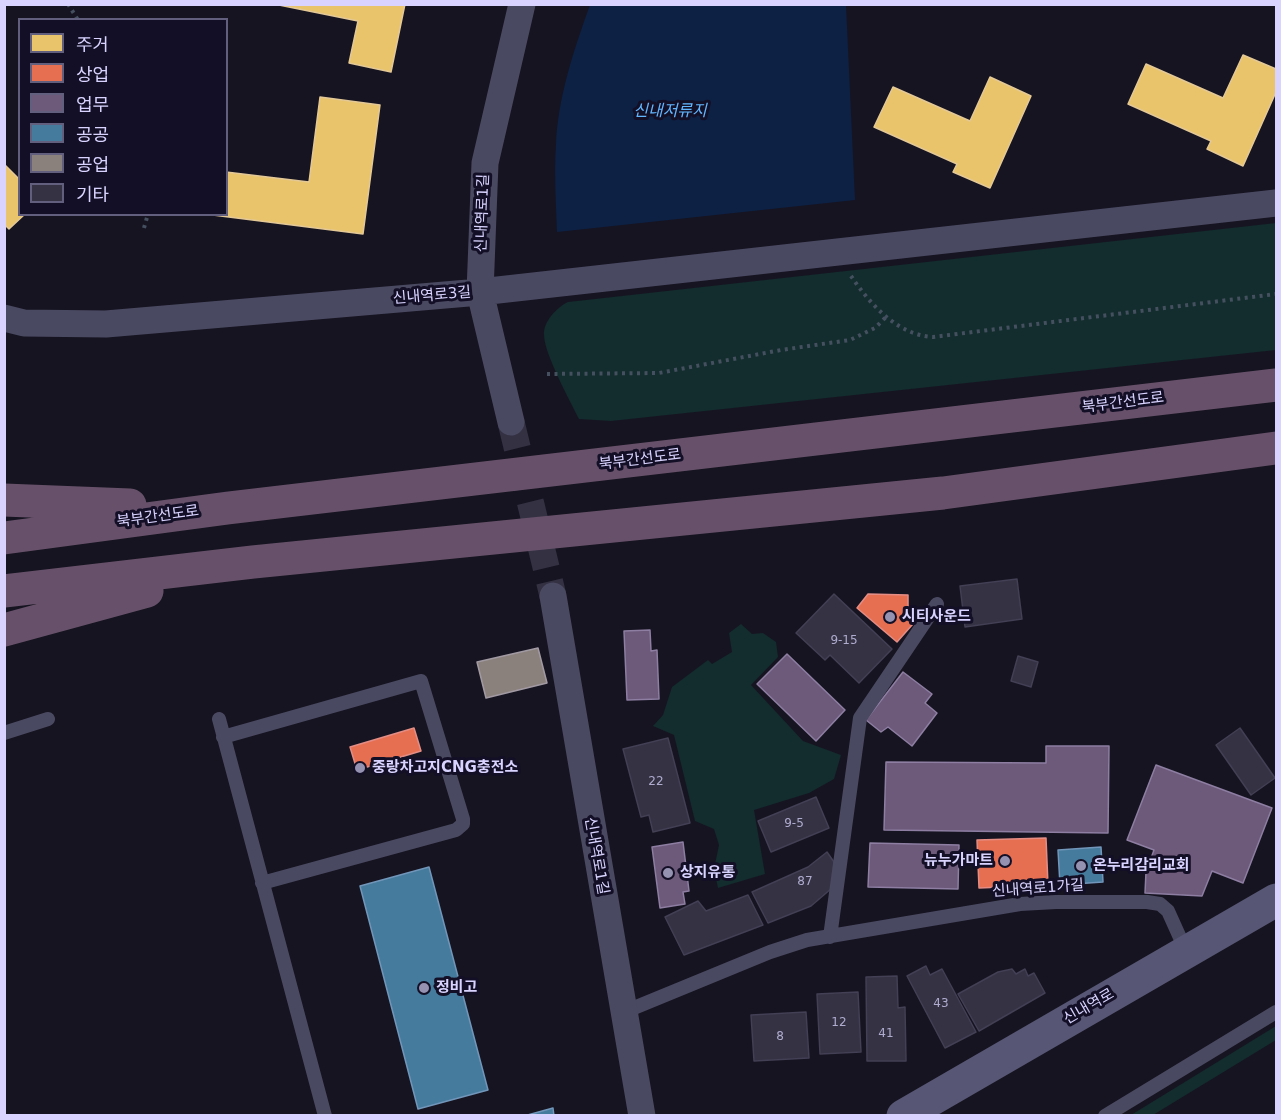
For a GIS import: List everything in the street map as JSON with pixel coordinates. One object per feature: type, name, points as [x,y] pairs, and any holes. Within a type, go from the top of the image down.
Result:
[{"type":"highway","name":"북부간선도로","points":[[4,538],[228,508],[1276,385]]},
{"type":"highway","points":[[4,591],[253,562],[943,493],[1276,448]]},
{"type":"highway","points":[[4,500],[228,508]]},
{"type":"highway","points":[[4,630],[253,562]]},
{"type":"street","name":"신내역로1길","points":[[510,422],[480,292],[485,163],[522,4]]},
{"type":"street","name":"신내역로3길","points":[[4,318],[24,323],[106,324],[480,292],[1276,203]]},
{"type":"street","name":"신내역로1길","points":[[553,596],[642,1116]]},
{"type":"street","name":"신내역로","points":[[903,1116],[1276,900]]},
{"type":"lane","points":[[830,937],[860,718],[937,604]]},
{"type":"lane","points":[[223,737],[421,681],[463,819],[463,824],[456,830],[262,883]]},
{"type":"lane","points":[[4,733],[48,719]]},
{"type":"lane","points":[[219,719],[324,1116]]},
{"type":"lane","name":"신내역로1가길","points":[[624,1012],[770,952],[807,940],[1020,904],[1056,902],[1160,904],[1168,910],[1186,951]]},
{"type":"lane","points":[[1105,1116],[1276,1012]]},
{"type":"path","points":[[68,4],[77,18]]},
{"type":"path","points":[[144,228],[147,216]]},
{"type":"path","points":[[850,275],[862,292],[886,317],[920,336],[933,337],[1276,294]]},
{"type":"path","points":[[547,374],[659,373],[781,350],[850,340],[875,328],[886,317]]},
{"type":"green space","points":[[1276,223],[1276,350],[611,421],[579,419],[558,377],[545,343],[544,330],[548,320],[559,307],[568,302]]},
{"type":"green space","points":[[741,624],[752,634],[763,633],[776,642],[778,657],[751,685],[803,741],[841,755],[834,779],[809,793],[754,810],[765,874],[718,888],[714,869],[719,845],[714,829],[695,821],[674,735],[653,726],[663,715],[672,687],[708,660],[712,664],[732,652],[729,633]]},
{"type":"green space","points":[[1276,1026],[1276,1040],[1153,1115],[1131,1115]]},
{"type":"water","name":"신내저류지","points":[[590,5],[846,5],[855,200],[557,232],[555,155],[557,126],[563,91]]},
{"type":"building: 주거","points":[[274,4],[405,4],[391,72],[349,63],[358,21]]},
{"type":"building: 주거","points":[[1243,55],[1276,69],[1276,92],[1243,166],[1207,149],[1211,141],[1128,104],[1146,64],[1223,98]]},
{"type":"building: 주거","points":[[990,77],[1031,96],[990,188],[953,172],[957,164],[874,127],[893,87],[970,121]]},
{"type":"building: 주거","points":[[320,97],[380,105],[363,234],[221,216],[228,216],[228,172],[309,182]]},
{"type":"building: 주거","points":[[4,164],[18,178],[18,216],[23,216],[9,229],[4,224]]},
{"type":"building: 상업","points":[[868,594],[908,595],[908,606],[920,616],[897,642],[857,608]]},
{"type":"building: 상업","points":[[414,728],[421,751],[357,770],[350,747]]},
{"type":"building: 상업","points":[[1046,838],[1048,885],[979,888],[977,840]]},
{"type":"building: 업무","points":[[650,630],[651,651],[657,650],[659,699],[627,700],[624,631]]},
{"type":"building: 업무","points":[[787,654],[845,710],[816,741],[757,684]]},
{"type":"building: 업무","points":[[903,672],[932,694],[925,703],[937,713],[912,746],[888,727],[881,732],[866,720]]},
{"type":"building: 업무","points":[[1046,746],[1109,746],[1108,833],[884,830],[886,762],[1046,763]]},
{"type":"building: 업무","points":[[1156,765],[1272,808],[1243,883],[1212,871],[1202,896],[1145,893],[1146,872],[1154,850],[1127,840]]},
{"type":"building: 업무","points":[[683,842],[689,891],[683,892],[685,904],[660,908],[652,847]]},
{"type":"building: 업무","points":[[870,843],[959,845],[958,889],[868,887]]},
{"type":"building: 공공","name":"온누리감리교회","points":[[1101,847],[1103,882],[1060,885],[1058,850]]},
{"type":"building: 공공","name":"정비고","points":[[429,867],[488,1090],[418,1109],[360,886]]},
{"type":"building: 공공","points":[[553,1108],[554,1116],[524,1116]]},
{"type":"building: 공업","points":[[538,648],[547,683],[486,698],[477,662]]},
{"type":"building: 기타","points":[[1017,579],[1022,619],[965,627],[960,586]]},
{"type":"building: 기타","points":[[834,594],[892,649],[859,683],[830,655],[825,660],[796,633]]},
{"type":"building: 기타","points":[[1018,656],[1038,662],[1031,687],[1011,681]]},
{"type":"building: 기타","points":[[1240,728],[1275,778],[1251,795],[1216,745]]},
{"type":"building: 기타","points":[[668,738],[690,823],[653,832],[649,815],[641,817],[623,749]]},
{"type":"building: 기타","points":[[816,797],[829,828],[771,852],[758,821]]},
{"type":"building: 기타","points":[[827,852],[834,862],[832,888],[811,906],[768,923],[752,892],[808,867]]},
{"type":"building: 기타","points":[[748,895],[763,925],[684,955],[665,917],[698,901],[706,911]]},
{"type":"building: 기타","points":[[926,966],[930,975],[942,969],[976,1032],[945,1048],[907,976]]},
{"type":"building: 기타","points":[[1012,969],[1016,974],[1025,969],[1028,976],[1034,973],[1045,993],[979,1031],[958,994],[998,972]]},
{"type":"building: 기타","points":[[897,976],[898,1008],[905,1007],[906,1061],[867,1061],[866,977]]},
{"type":"building: 기타","points":[[858,992],[861,1052],[820,1054],[817,994]]},
{"type":"building: 기타","points":[[806,1012],[809,1058],[754,1061],[751,1015]]},
{"type":"tunnel","points":[[511,422],[553,596]]},
{"type":"place","name":"시티사운드","points":[[890,617]]},
{"type":"place","name":"중랑차고지CNG충전소","points":[[360,768]]},
{"type":"place","name":"뉴누가마트","points":[[1005,861]]},
{"type":"place","name":"온누리감리교회","points":[[1081,866]]},
{"type":"place","name":"상지유통","points":[[668,873]]},
{"type":"place","name":"정비고","points":[[424,988]]}]
